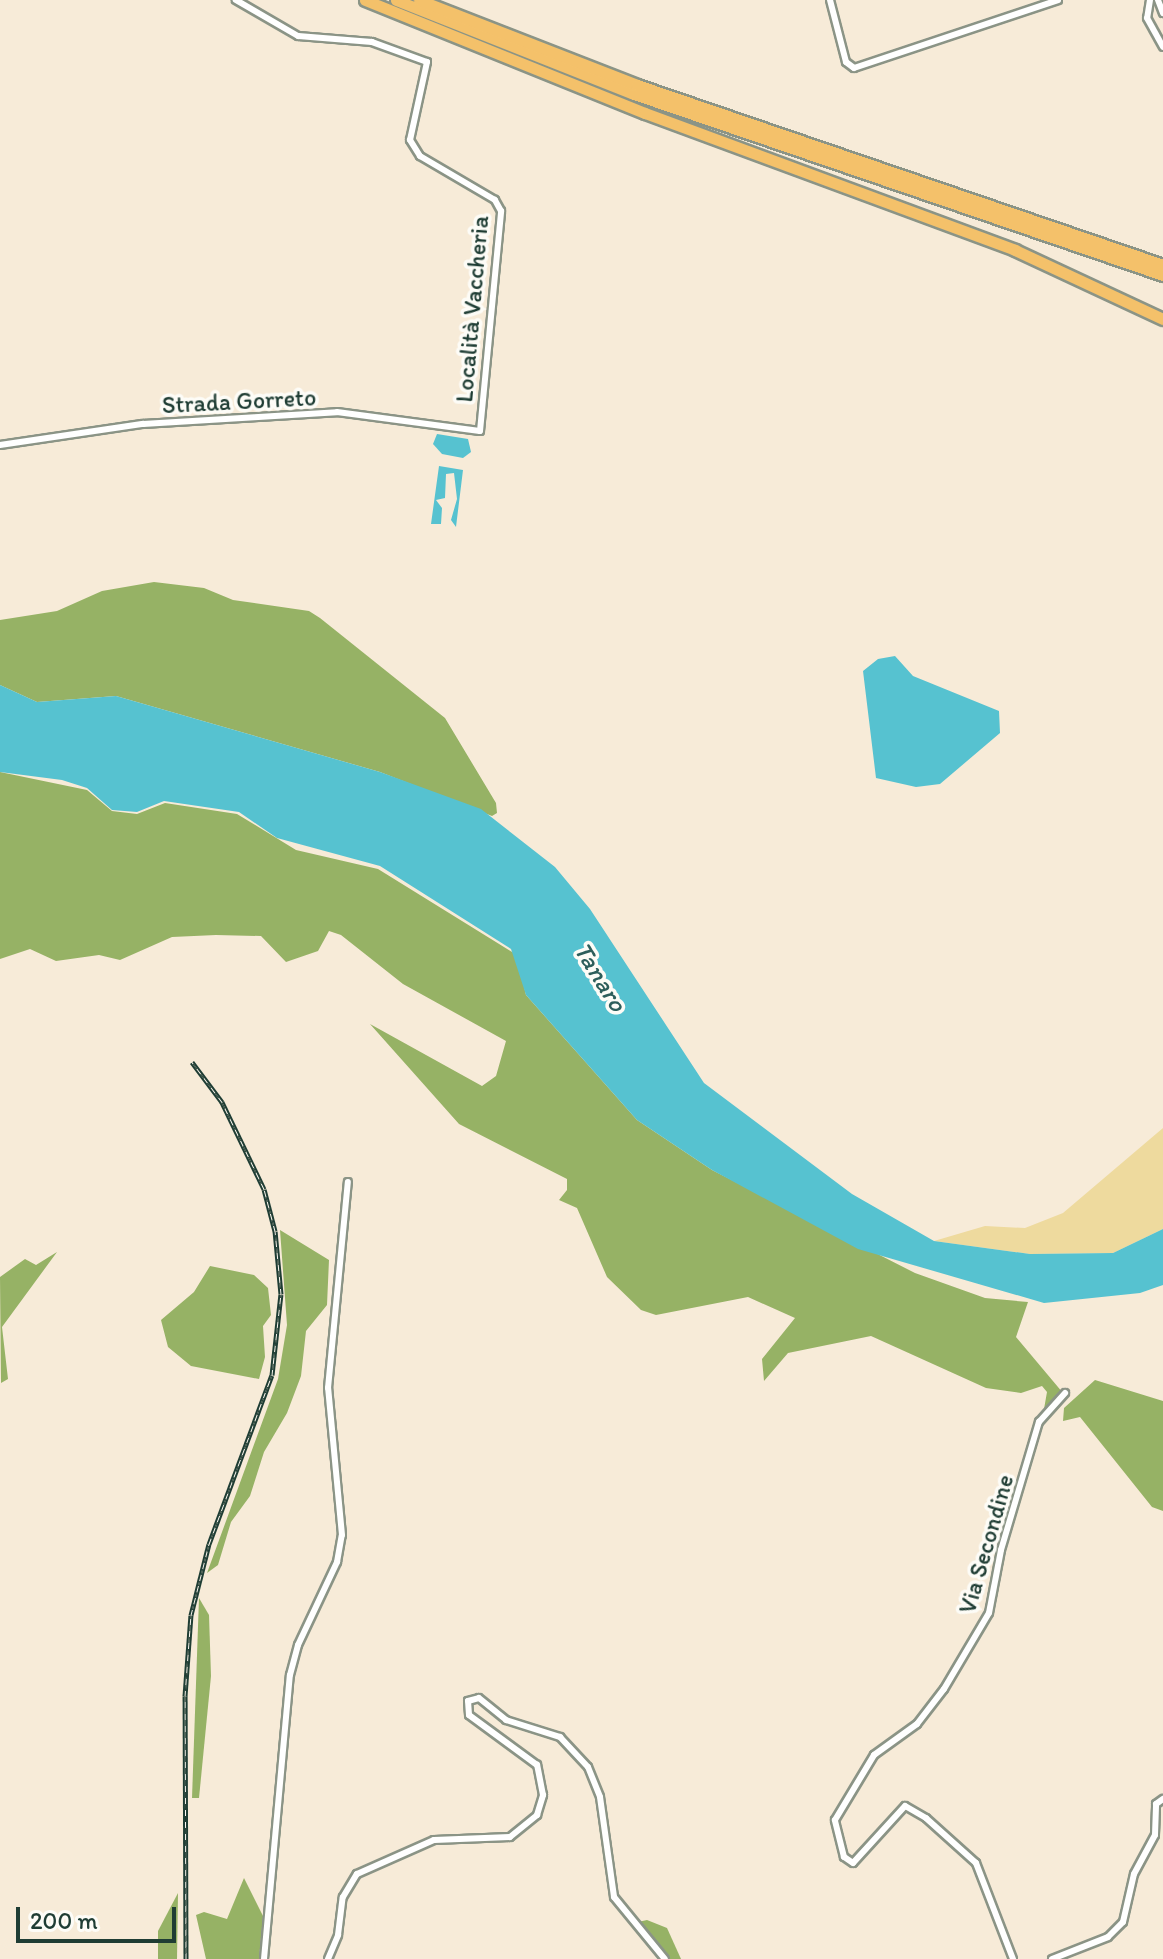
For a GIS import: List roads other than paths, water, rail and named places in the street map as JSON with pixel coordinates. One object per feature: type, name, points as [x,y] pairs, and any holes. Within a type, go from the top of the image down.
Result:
[{"type":"highway","points":[[365,0],[645,113],[1000,245],[1163,319]]},
{"type":"highway","points":[[396,0],[634,94],[1163,275]]},
{"type":"highway","points":[[419,0],[637,85],[1163,265]]},
{"type":"street","name":"Località Vaccheria","points":[[236,0],[298,36],[372,42],[427,62],[410,140],[420,156],[495,200],[501,211],[480,431]]},
{"type":"street","points":[[830,0],[846,62],[854,68],[1058,0]]},
{"type":"street","points":[[1150,0],[1147,18],[1162,44]]},
{"type":"street","points":[[1158,0],[1163,13]]},
{"type":"street","name":"Strada Gorreto","points":[[0,445],[143,424],[298,418],[337,412],[480,431]]},
{"type":"street","points":[[264,1959],[290,1675],[298,1645],[337,1562],[342,1535],[328,1388],[348,1182]]},
{"type":"street","name":"Via Secondine","points":[[1013,1959],[976,1863],[926,1818],[905,1806],[853,1863],[844,1857],[835,1820],[866,1765],[917,1724],[944,1689],[989,1613],[1001,1550],[1039,1422],[1065,1393]]},
{"type":"street","points":[[328,1959],[338,1935],[343,1897],[357,1874],[434,1840],[510,1837],[537,1815],[543,1795],[537,1765],[469,1715],[466,1704],[474,1698],[506,1720],[560,1737],[588,1767],[600,1797],[614,1897],[665,1959]]},
{"type":"street","points":[[1052,1959],[1108,1937],[1123,1922],[1134,1874],[1155,1835],[1156,1804],[1163,1799]]},
{"type":"water","points":[[437,434],[468,439],[471,452],[463,458],[442,454],[433,444]]},
{"type":"water","points":[[439,466],[463,470],[456,527],[451,520],[457,499],[454,473],[446,474],[445,498],[436,500],[442,508],[441,524],[431,524]]},
{"type":"water","points":[[895,656],[913,676],[999,711],[1000,733],[940,784],[916,787],[876,778],[863,671],[878,659]]},
{"type":"water","name":"Tanaro","points":[[0,685],[37,702],[116,696],[380,772],[481,809],[555,867],[590,909],[704,1083],[852,1194],[934,1241],[1030,1254],[1113,1253],[1163,1229],[1163,1285],[1140,1293],[1044,1303],[858,1249],[712,1170],[637,1120],[526,995],[511,949],[380,866],[277,838],[239,812],[164,801],[137,812],[112,810],[87,788],[62,780],[0,772]]},
{"type":"railway","points":[[186,1959],[185,1696],[191,1615],[209,1544],[272,1375],[281,1294],[275,1231],[264,1189],[222,1102],[192,1062]]}]
